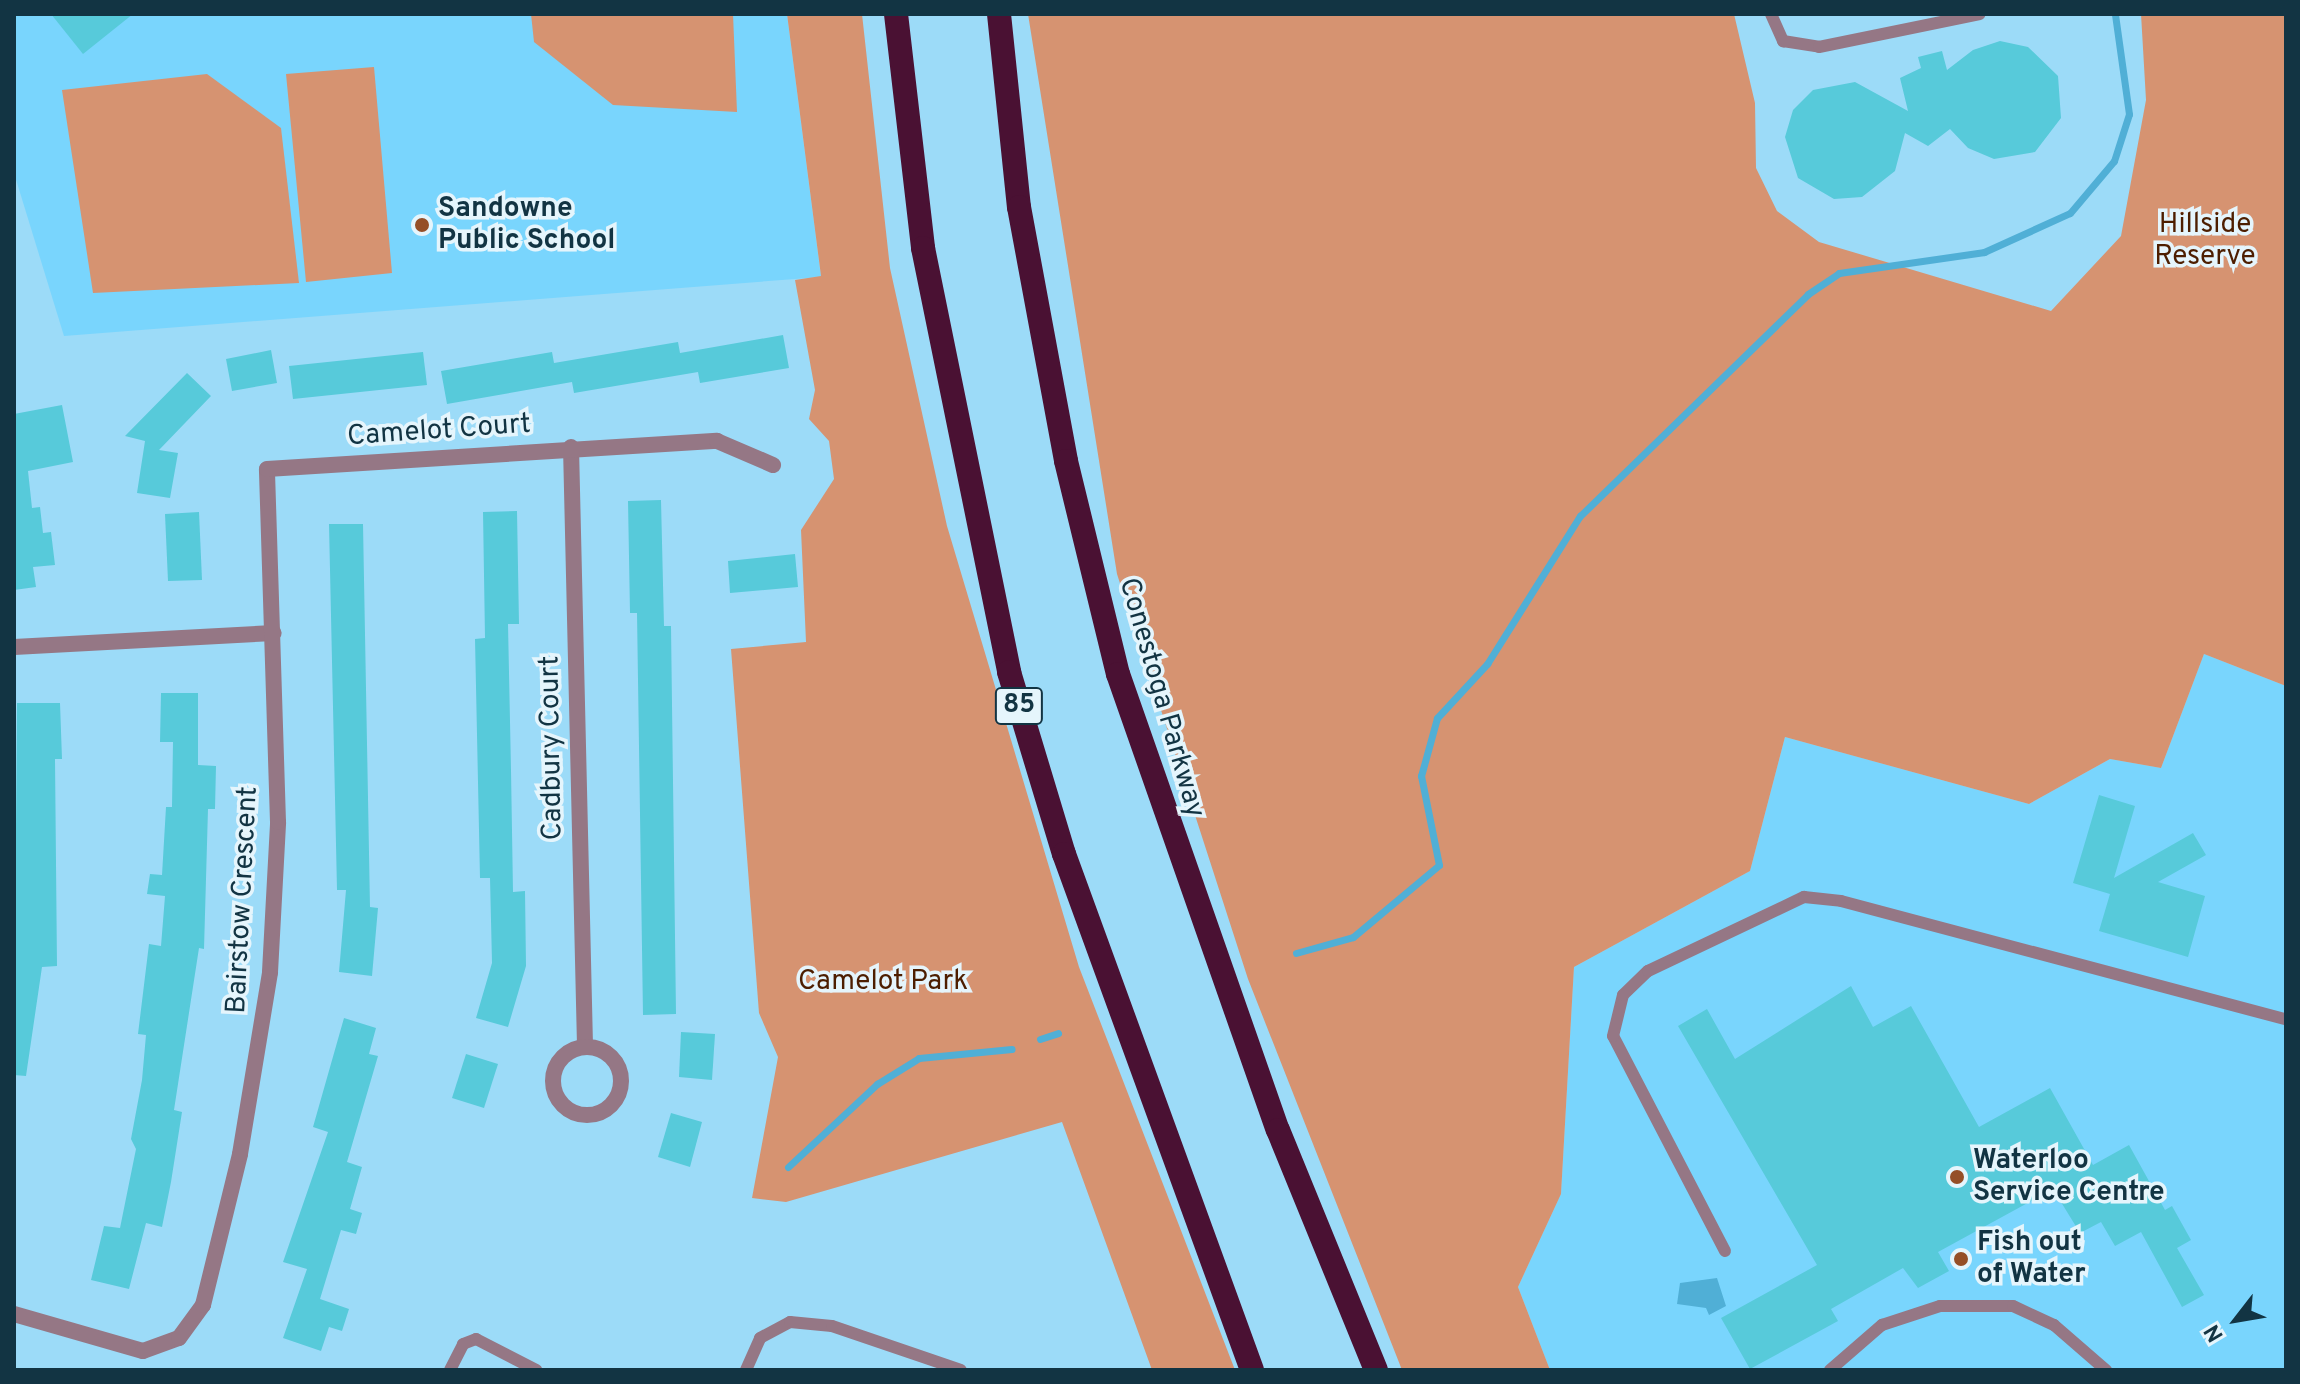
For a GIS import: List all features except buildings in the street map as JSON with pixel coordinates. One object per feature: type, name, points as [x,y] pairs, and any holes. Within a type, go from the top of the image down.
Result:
[{"type":"highway","name":"85","points":[[896,14],[926,264],[1009,672],[1064,854],[1252,1370]]},
{"type":"highway","name":"Conestoga Parkway","points":[[999,14],[1019,207],[1066,461],[1118,674],[1278,1130],[1376,1370]]},
{"type":"street","name":"Camelot Court","points":[[274,633],[267,469],[571,447],[717,441],[773,465]]},
{"type":"street","name":"Cadbury Court","points":[[571,447],[585,1047]]},
{"type":"street","points":[[14,647],[274,633]]},
{"type":"street","name":"Bairstow Crescent","points":[[14,1314],[143,1351],[179,1338],[203,1305],[240,1154],[270,972],[278,822],[274,633]]},
{"type":"street","points":[[585,1047],[613,1058],[620,1077],[610,1106],[591,1115],[562,1103],[553,1084],[565,1055],[585,1047]]},
{"type":"lane","points":[[1771,14],[1783,41],[1819,47],[1980,14]]},
{"type":"lane","points":[[1725,1251],[1613,1036],[1623,995],[1648,971],[1804,897],[1841,901],[2286,1019]]},
{"type":"lane","points":[[1830,1370],[1882,1325],[1940,1306],[2013,1306],[2054,1325],[2106,1370]]},
{"type":"lane","points":[[746,1370],[760,1338],[790,1322],[832,1326],[961,1370]]},
{"type":"lane","points":[[450,1370],[463,1344],[476,1339],[536,1370]]},
{"type":"shaded area","name":"Sandowne Public School","points":[[14,14],[787,14],[821,277],[64,336],[14,173]]},
{"type":"shaded area","points":[[2204,654],[2286,686],[2286,1370],[1550,1370],[1518,1287],[1561,1194],[1574,967],[1750,871],[1785,737],[2029,804],[2110,759],[2161,768]]},
{"type":"shaded area","points":[[1717,1278],[1726,1306],[1709,1315],[1706,1308],[1677,1304],[1680,1283]]},
{"type":"green space","points":[[531,14],[733,14],[737,112],[613,105],[534,42]]},
{"type":"green space","name":"Camelot Park","points":[[787,14],[862,14],[890,268],[947,526],[1079,967],[1235,1370],[1152,1370],[1062,1122],[786,1202],[752,1198],[778,1057],[759,1013],[731,649],[806,642],[801,530],[834,479],[829,441],[809,419],[815,390],[795,280],[821,276]]},
{"type":"green space","name":"Hillside Reserve","points":[[1028,14],[1734,14],[1755,103],[1756,168],[1777,211],[1819,242],[2051,311],[2121,236],[2146,100],[2141,14],[2286,14],[2286,686],[2204,654],[2161,768],[2110,759],[2029,804],[1785,737],[1750,871],[1574,967],[1561,1194],[1518,1287],[1550,1370],[1402,1370],[1248,979],[1117,574]]},
{"type":"green space","points":[[374,67],[392,273],[306,282],[286,74]]},
{"type":"green space","points":[[207,74],[281,128],[299,283],[93,293],[62,90]]},
{"type":"waterway","points":[[1296,953],[1353,937],[1439,865],[1421,776],[1437,718],[1487,664],[1580,516],[1808,294],[1839,273],[1984,252],[2070,213],[2114,161],[2129,114],[2115,14]]},
{"type":"waterway","points":[[1040,1039],[1058,1033]]},
{"type":"waterway","points":[[788,1167],[877,1084],[919,1058],[1012,1049]]},
{"type":"place","name":"Sandowne Public School","points":[[422,225]]},
{"type":"place","name":"Waterloo Service Centre","points":[[1957,1177]]},
{"type":"place","name":"Fish out of Water","points":[[1961,1259]]}]
